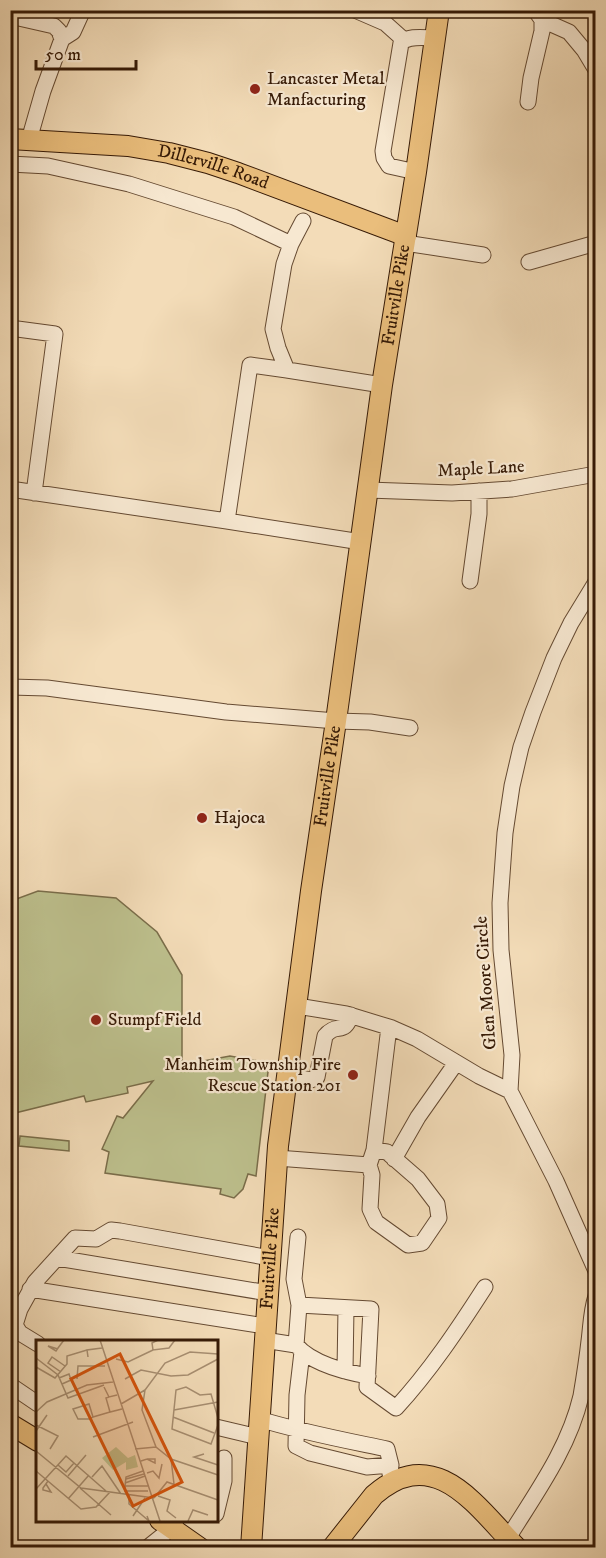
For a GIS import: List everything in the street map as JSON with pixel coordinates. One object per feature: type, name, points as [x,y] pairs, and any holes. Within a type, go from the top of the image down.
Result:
[{"type":"main road","name":"Fruitville Pike","points":[[251,1548],[277,1158],[311,891],[382,386],[440,10]]},
{"type":"main road","name":"Dillerville Road","points":[[20,139],[128,146],[208,163],[405,240]]},
{"type":"main road","points":[[13,1430],[36,1440]]},
{"type":"main road","points":[[332,1548],[390,1475],[396,1480],[410,1475],[423,1474],[458,1489],[512,1543]]},
{"type":"main road","points":[[170,1523],[200,1548]]},
{"type":"street","points":[[20,139],[43,91],[62,39],[73,32],[83,10]]},
{"type":"street","points":[[355,10],[385,23],[404,40],[435,38]]},
{"type":"street","points":[[539,15],[569,32],[584,50],[596,70]]},
{"type":"street","points":[[528,102],[542,31],[539,15]]},
{"type":"street","points":[[10,16],[54,26],[62,39]]},
{"type":"street","points":[[404,40],[401,43],[383,151],[389,166],[416,172]]},
{"type":"street","points":[[10,165],[48,166],[129,184],[234,218],[291,244]]},
{"type":"street","points":[[287,370],[273,329],[284,264],[303,221]]},
{"type":"street","points":[[405,240],[483,255]]},
{"type":"street","points":[[529,262],[596,243]]},
{"type":"street","points":[[10,328],[55,334],[34,493]]},
{"type":"street","points":[[227,521],[250,365],[382,386]]},
{"type":"street","name":"Maple Lane","points":[[368,490],[452,493],[512,489],[596,474]]},
{"type":"street","points":[[10,489],[361,542]]},
{"type":"street","points":[[470,581],[479,491]]},
{"type":"street","name":"Glen Moore Circle","points":[[510,1092],[512,1055],[501,950],[500,903],[504,842],[512,786],[521,747],[546,677],[571,623],[596,582]]},
{"type":"street","points":[[10,687],[47,688],[226,712],[370,722],[410,728]]},
{"type":"street","points":[[297,1006],[351,1015],[389,1027],[417,1039],[510,1092],[556,1181],[596,1270]]},
{"type":"street","points":[[288,1076],[311,1080],[316,1077],[326,1033],[345,1027],[351,1015]]},
{"type":"street","points":[[277,1158],[372,1157],[387,1152],[418,1179],[437,1204],[439,1218],[422,1243],[408,1245],[376,1222],[370,1209],[372,1157],[389,1027]]},
{"type":"street","points":[[394,1159],[418,1117],[456,1063]]},
{"type":"street","points":[[36,1343],[20,1333],[14,1333],[20,1309],[30,1289],[75,1238],[96,1239],[111,1230],[213,1248],[269,1276]]},
{"type":"street","points":[[218,1427],[296,1430],[387,1449],[390,1475],[310,1453],[296,1446],[296,1430],[297,1395],[299,1349],[299,1305],[294,1279],[298,1237]]},
{"type":"street","points":[[57,1258],[218,1285],[269,1276],[294,1279]]},
{"type":"street","points":[[299,1305],[371,1309],[367,1387],[396,1408],[416,1386],[485,1287]]},
{"type":"street","points":[[30,1289],[265,1333],[317,1360],[345,1371],[368,1376]]},
{"type":"street","points":[[512,1543],[567,1437],[577,1408],[596,1296]]},
{"type":"street","points":[[345,1371],[346,1308]]},
{"type":"street","points":[[10,1384],[36,1403]]},
{"type":"street","points":[[218,1506],[224,1481],[224,1458]]},
{"type":"street","points":[[147,1548],[170,1523]]},
{"type":"green space","name":"Stumpf Field","points":[[38,891],[116,898],[157,932],[182,975],[182,1065],[230,1056],[269,1063],[256,1176],[248,1174],[243,1189],[234,1198],[220,1194],[221,1189],[105,1173],[109,1152],[102,1149],[117,1116],[123,1118],[153,1081],[127,1087],[128,1093],[86,1102],[84,1096],[11,1114],[11,901]]},
{"type":"green space","points":[[20,1136],[69,1141],[69,1151],[19,1146]]},
{"type":"place","name":"Lancaster Metal Manfacturing","points":[[255,89]]},
{"type":"place","name":"Hajoca","points":[[202,818]]},
{"type":"place","name":"Stumpf Field","points":[[96,1020]]},
{"type":"place","name":"Manheim Township Fire Rescue Station 201","points":[[353,1075]]}]
